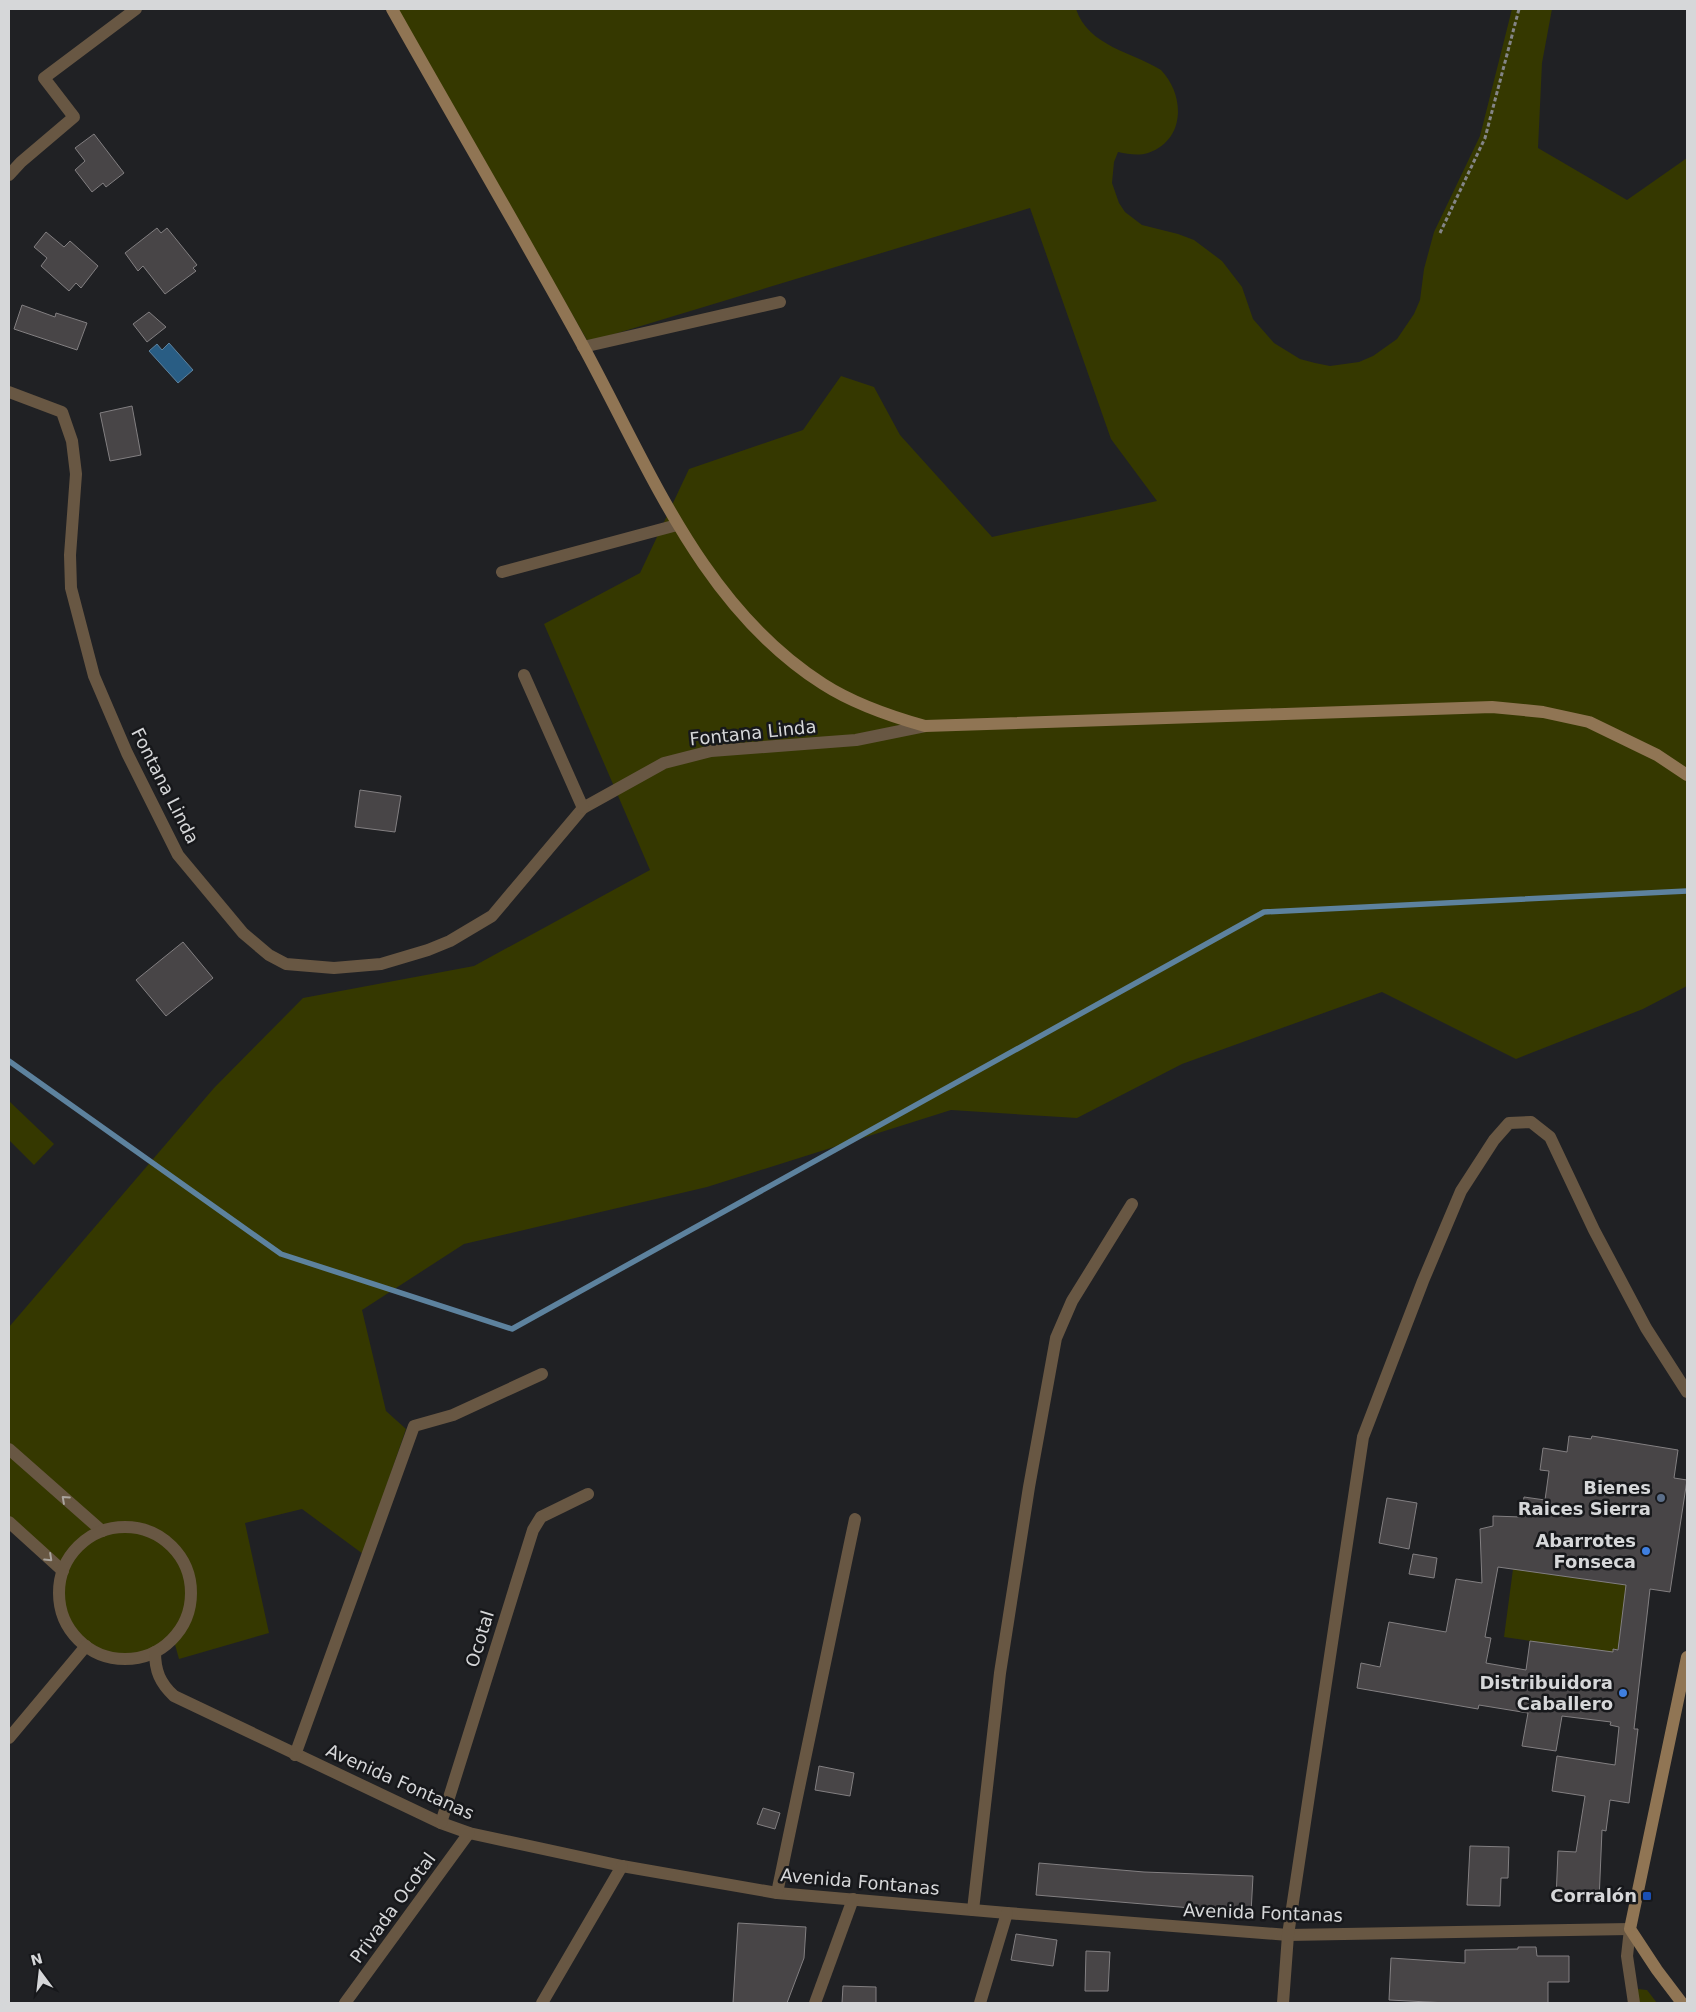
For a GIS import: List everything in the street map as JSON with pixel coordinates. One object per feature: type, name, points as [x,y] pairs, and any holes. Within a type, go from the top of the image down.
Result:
[{"type":"main road","points":[[392,9],[583,347],[677,524],[724,593],[748,621],[780,652],[809,674],[848,698],[873,710],[925,726],[1492,708],[1543,712],[1589,722],[1657,755],[1687,774]]},
{"type":"main road","points":[[1682,2003],[1630,1929],[1687,1657]]},
{"type":"street","points":[[9,175],[21,162],[74,116],[44,78],[136,9]]},
{"type":"street","points":[[583,347],[780,302]]},
{"type":"street","name":"Fontana Linda","points":[[9,392],[62,412],[72,441],[76,474],[70,555],[71,588],[94,676],[127,753],[178,855],[244,933],[269,955],[286,964],[310,967],[358,967],[405,958],[450,941],[492,916],[583,808],[664,763],[712,751],[856,740],[925,726]]},
{"type":"street","points":[[502,572],[677,524]]},
{"type":"street","points":[[524,675],[583,808]]},
{"type":"street","points":[[1283,2003],[1288,1935],[1363,1437],[1461,1190],[1494,1140],[1508,1123],[1531,1122],[1550,1137],[1594,1230],[1646,1328],[1687,1392]]},
{"type":"street","points":[[973,1910],[1000,1673],[1029,1487],[1056,1338],[1072,1301],[1132,1204]]},
{"type":"street","points":[[295,1755],[414,1426],[453,1415],[542,1374]]},
{"type":"street","points":[[9,1449],[102,1531]]},
{"type":"street","name":"Ocotal","points":[[441,1823],[533,1530],[541,1517],[588,1494]]},
{"type":"street","points":[[777,1893],[855,1519]]},
{"type":"street","points":[[9,1522],[63,1572]]},
{"type":"street","points":[[124,1526],[146,1530],[165,1540],[181,1556],[190,1576],[192,1598],[186,1620],[173,1638],[155,1652],[138,1658],[120,1658],[102,1654],[86,1646],[71,1631],[62,1612],[59,1592],[63,1572],[72,1554],[85,1540],[102,1531],[124,1526]]},
{"type":"street","points":[[9,1738],[86,1646]]},
{"type":"street","name":"Avenida Fontanas","points":[[155,1652],[155,1662],[160,1681],[174,1696],[441,1823],[469,1833],[622,1866],[777,1893],[1007,1914],[1288,1935],[1630,1929]]},
{"type":"street","name":"Privada Ocotal","points":[[345,2003],[469,1833]]},
{"type":"street","points":[[542,2003],[622,1866]]},
{"type":"street","points":[[815,2003],[854,1899]]},
{"type":"street","points":[[980,2003],[1007,1914]]},
{"type":"street","points":[[1630,1929],[1626,1956],[1634,2003]]},
{"type":"path","points":[[1440,233],[1485,138],[1519,9]]},
{"type":"shaded area","points":[[397,9],[1076,9],[1082,22],[1090,32],[1101,40],[1161,70],[1169,80],[1177,104],[1178,116],[1175,128],[1160,147],[1148,153],[1140,154],[1118,152],[1114,162],[1112,183],[1119,203],[1125,212],[1142,225],[1194,240],[1222,261],[1242,287],[1253,319],[1274,343],[1300,359],[1330,366],[1359,362],[1373,356],[1397,339],[1414,314],[1420,300],[1424,269],[1434,232],[1480,136],[1512,9],[1552,9],[1542,63],[1538,148],[1627,200],[1687,158],[1687,986],[1643,1009],[1516,1059],[1382,992],[1182,1064],[1077,1118],[951,1110],[707,1187],[464,1244],[362,1310],[386,1411],[406,1429],[363,1554],[302,1509],[245,1523],[269,1633],[179,1659],[174,1641],[186,1621],[192,1598],[189,1576],[180,1556],[173,1547],[165,1539],[145,1529],[129,1527],[102,1530],[9,1445],[9,1327],[214,1088],[303,998],[474,966],[650,870],[544,624],[640,573],[689,469],[803,430],[841,376],[874,387],[900,435],[992,537],[1157,501],[1111,439],[1030,208],[588,342]]},
{"type":"shaded area","points":[[9,1101],[54,1144],[34,1165],[9,1140]]},
{"type":"shaded area","points":[[9,1455],[98,1533],[141,1532],[159,1540],[177,1556],[186,1572],[188,1591],[185,1614],[175,1632],[159,1645],[140,1652],[120,1654],[100,1650],[82,1638],[69,1620],[64,1605],[62,1588],[66,1568],[9,1516]]},
{"type":"shaded area","points":[[1513,1569],[1626,1585],[1618,1649],[1613,1649],[1613,1653],[1504,1637]]},
{"type":"shaded area","points":[[1638,1989],[1647,1990],[1657,2003],[1636,2003]]},
{"type":"water","points":[[169,343],[193,370],[178,383],[149,351],[157,344],[162,350]]},
{"type":"building","points":[[94,134],[124,173],[106,187],[103,183],[92,192],[75,170],[85,161],[75,148]]},
{"type":"building","points":[[157,228],[161,233],[167,228],[197,265],[193,268],[196,271],[165,294],[143,266],[138,271],[125,253]]},
{"type":"building","points":[[46,232],[64,247],[70,241],[98,266],[81,288],[76,283],[69,291],[41,266],[47,258],[34,247]]},
{"type":"building","points":[[22,305],[55,317],[56,313],[87,323],[77,350],[14,329]]},
{"type":"building","points":[[149,312],[166,327],[147,342],[133,324]]},
{"type":"building","points":[[132,406],[141,455],[110,461],[100,413]]},
{"type":"building","points":[[360,790],[401,796],[395,832],[355,827]]},
{"type":"building","points":[[183,942],[213,978],[166,1016],[136,980]]},
{"type":"building","points":[[1569,1436],[1591,1439],[1592,1436],[1678,1450],[1674,1478],[1687,1480],[1670,1592],[1650,1589],[1634,1729],[1638,1729],[1629,1803],[1610,1800],[1606,1831],[1602,1830],[1599,1901],[1556,1899],[1558,1851],[1576,1852],[1585,1796],[1552,1791],[1557,1756],[1615,1765],[1619,1727],[1610,1725],[1611,1722],[1562,1716],[1556,1751],[1522,1746],[1528,1713],[1479,1705],[1478,1709],[1357,1688],[1361,1663],[1380,1667],[1389,1622],[1446,1632],[1456,1579],[1482,1583],[1480,1529],[1493,1526],[1493,1516],[1521,1517],[1524,1497],[1545,1500],[1549,1471],[1540,1470],[1543,1448],[1567,1452]],"holes":[[[1498,1567],[1626,1585],[1618,1650],[1613,1649],[1613,1652],[1530,1641],[1526,1670],[1486,1663],[1491,1638],[1485,1637]]]},
{"type":"building","points":[[1387,1498],[1417,1503],[1409,1549],[1379,1543]]},
{"type":"building","points":[[1413,1554],[1437,1558],[1434,1578],[1409,1574]]},
{"type":"building","points":[[819,1766],[854,1773],[850,1796],[815,1790]]},
{"type":"building","points":[[763,1808],[780,1813],[775,1829],[757,1824]]},
{"type":"building","points":[[1470,1846],[1509,1847],[1508,1878],[1501,1878],[1500,1906],[1467,1905]]},
{"type":"building","points":[[1039,1863],[1144,1872],[1253,1876],[1251,1913],[1036,1895]]},
{"type":"building","points":[[738,1923],[806,1927],[804,1958],[787,2003],[733,2003]]},
{"type":"building","points":[[1016,1934],[1057,1940],[1053,1966],[1011,1960]]},
{"type":"building","points":[[1518,1947],[1536,1947],[1537,1956],[1569,1956],[1569,1982],[1548,1982],[1548,2003],[1448,2003],[1389,2000],[1391,1958],[1465,1963],[1465,1950],[1518,1949]]},
{"type":"building","points":[[1086,1951],[1110,1952],[1108,1991],[1085,1991]]},
{"type":"building","points":[[843,1986],[876,1987],[876,2003],[842,2003]]},
{"type":"waterway","points":[[9,1061],[281,1254],[512,1329],[1264,912],[1687,891]]},
{"type":"place","name":"Bienes Raices Sierra","points":[[1661,1498]]},
{"type":"place","name":"Abarrotes Fonseca","points":[[1646,1551]]},
{"type":"place","name":"Distribuidora Caballero","points":[[1623,1693]]},
{"type":"place","name":"Corralón","points":[[1647,1896]]}]
